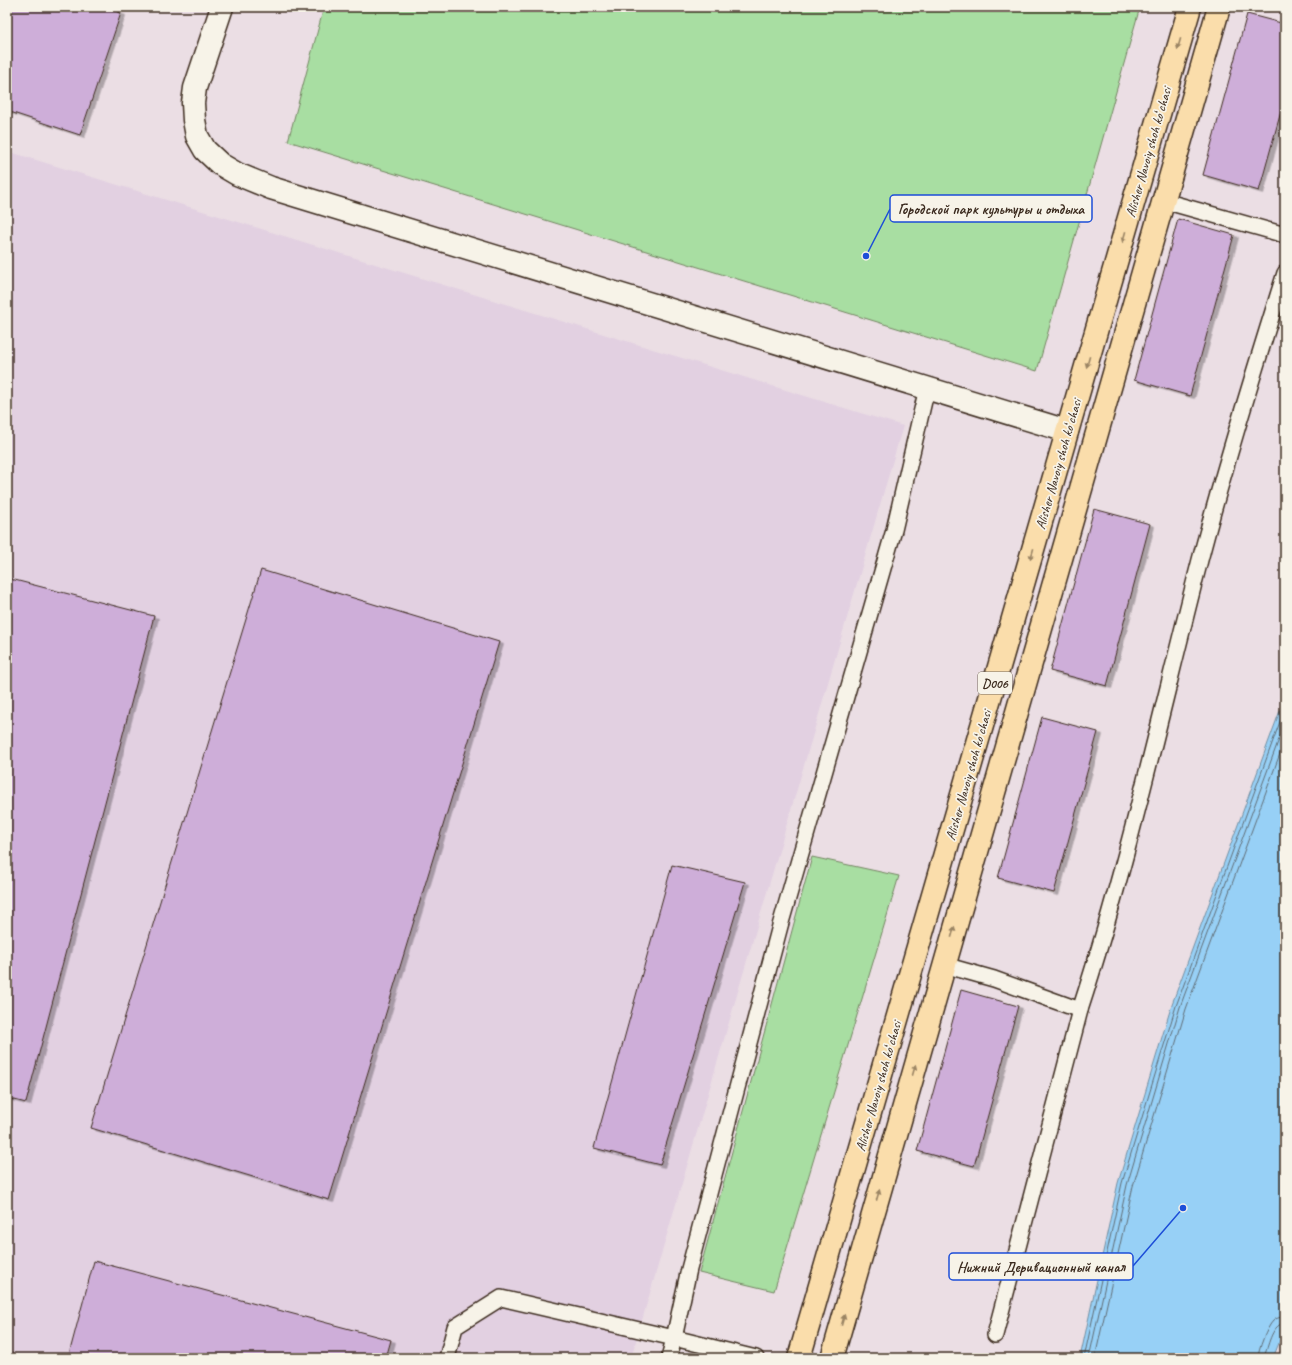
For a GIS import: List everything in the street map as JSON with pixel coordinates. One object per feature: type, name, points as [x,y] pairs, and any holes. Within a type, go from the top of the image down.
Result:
[{"type":"main road","name":"Alisher Navoiy shoh koʻchasi","points":[[799,1358],[1190,7]]},
{"type":"main road","name":"Alisher Navoiy shoh koʻchasi","points":[[832,1358],[1219,7]]},
{"type":"main road","points":[[1068,431],[1095,439]]},
{"type":"street","points":[[222,7],[195,88],[193,103],[194,120],[197,136],[205,150],[220,164],[237,174],[271,188],[1068,431]]},
{"type":"lane","points":[[1164,200],[1285,235]]},
{"type":"lane","points":[[995,1335],[1080,1010],[1096,962],[1129,842],[1200,560],[1235,435],[1285,272]]},
{"type":"lane","points":[[669,1358],[689,1268],[780,926],[894,530],[928,388]]},
{"type":"lane","points":[[944,965],[994,979],[1080,1010]]},
{"type":"lane","points":[[447,1358],[455,1327],[501,1298],[756,1358]]},
{"type":"shaded area","points":[[7,151],[903,426],[631,1358],[7,1358]]},
{"type":"green space","points":[[324,7],[1140,7],[1037,371],[288,141]]},
{"type":"green space","points":[[812,857],[899,876],[774,1291],[699,1273]]},
{"type":"water","points":[[1285,697],[1285,1328],[1273,1358],[1080,1358],[1118,1183],[1172,1004]]},
{"type":"building","points":[[7,7],[105,7],[121,13],[80,135],[7,111]]},
{"type":"building","points":[[1247,14],[1285,24],[1285,97],[1259,191],[1203,175]]},
{"type":"building","points":[[1178,219],[1234,235],[1190,396],[1134,380]]},
{"type":"building","points":[[1094,509],[1150,524],[1107,686],[1050,671]]},
{"type":"building","points":[[261,570],[499,642],[329,1200],[91,1128]]},
{"type":"building","points":[[7,578],[154,616],[26,1103],[7,1098]]},
{"type":"building","points":[[1042,717],[1098,732],[1054,893],[998,878]]},
{"type":"building","points":[[672,865],[745,882],[660,1165],[594,1148]]},
{"type":"building","points":[[961,990],[1018,1006],[974,1166],[917,1151]]},
{"type":"building","points":[[94,1261],[391,1340],[386,1358],[68,1358]]},
{"type":"place","name":"Городской парк культуры и отдыха","points":[[866,256]]},
{"type":"place","name":"Нижний Деривационный канал","points":[[1183,1208]]}]
